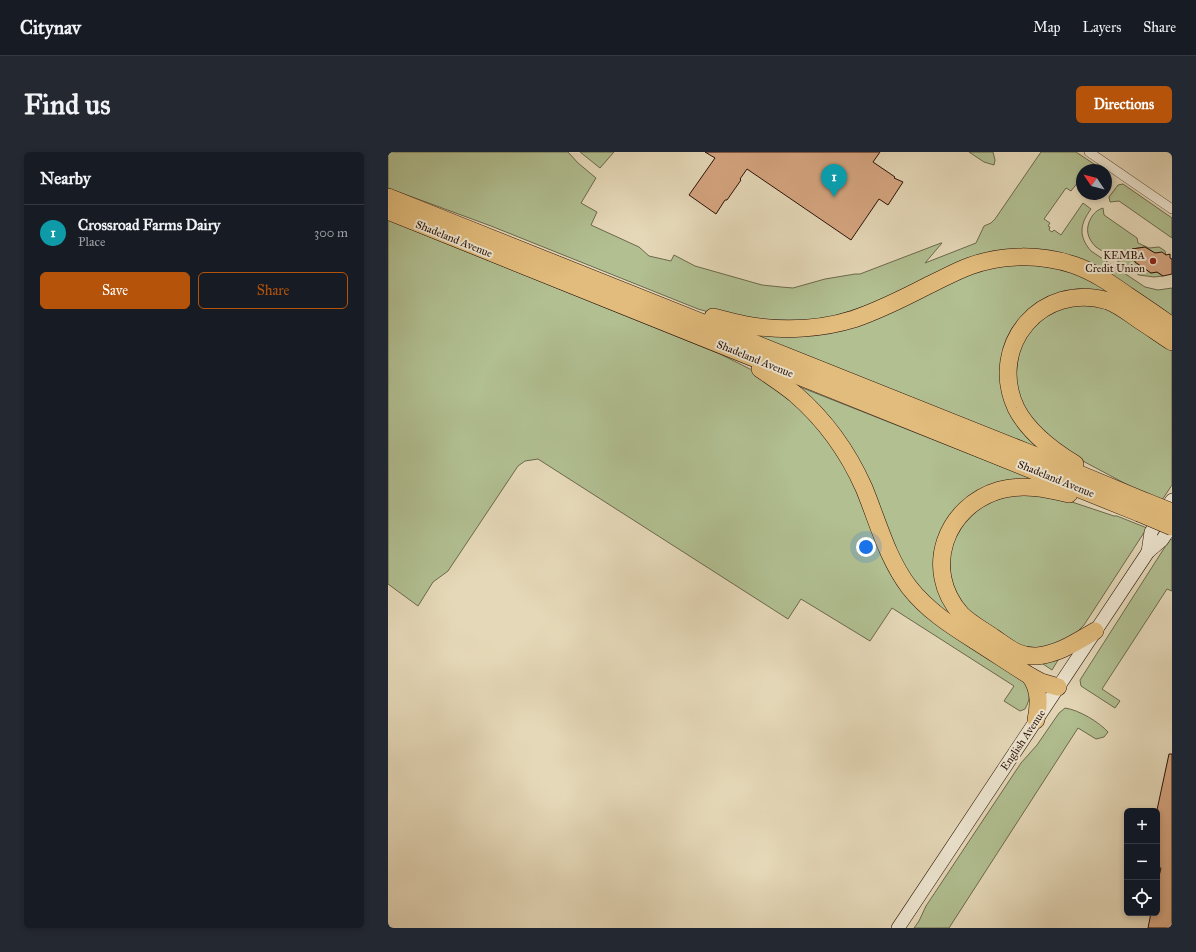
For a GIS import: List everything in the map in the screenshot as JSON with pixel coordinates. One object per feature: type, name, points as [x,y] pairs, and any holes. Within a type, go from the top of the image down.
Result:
[{"type":"highway","name":"Shadeland Avenue","points":[[388,197],[655,303],[1120,498]]},
{"type":"highway","name":"Shadeland Avenue","points":[[388,212],[743,355],[1120,498]]},
{"type":"highway","points":[[655,303],[734,323],[752,326],[784,328],[812,327],[847,320],[878,310],[961,269],[981,262],[1009,257],[1034,257],[1065,262],[1091,272],[1107,281],[1172,326]]},
{"type":"highway","points":[[1120,498],[1062,456],[1038,436],[1024,420],[1014,403],[1009,383],[1008,364],[1012,347],[1022,328],[1038,312],[1054,303],[1075,298],[1097,299],[1114,304],[1172,342]]},
{"type":"highway","points":[[743,355],[801,399],[838,442],[858,476],[894,564],[914,593],[928,608],[942,620],[1030,676],[1041,682],[1058,687]]},
{"type":"highway","points":[[1058,687],[1044,670],[969,620],[954,605],[944,582],[942,564],[943,550],[954,522],[969,506],[982,497],[1004,489],[1019,487],[1034,487],[1120,498],[1143,507],[1172,512]]},
{"type":"highway","points":[[1143,507],[1172,526]]},
{"type":"highway","points":[[1020,655],[1038,656],[1059,651],[1095,631]]},
{"type":"highway","points":[[1030,676],[1034,682],[1039,699],[1036,720]]},
{"type":"street","points":[[1089,152],[1172,210]]},
{"type":"street","name":"English Avenue","points":[[1148,552],[1151,532],[1172,500]]},
{"type":"street","name":"English Avenue","points":[[898,928],[1148,552],[1162,540],[1172,526]]},
{"type":"green space","points":[[388,152],[568,152],[578,163],[596,178],[581,203],[597,212],[591,225],[639,247],[649,256],[671,261],[674,255],[695,266],[762,285],[793,288],[825,279],[860,274],[941,243],[925,263],[976,243],[984,226],[991,223],[995,219],[1041,152],[1076,152],[1094,164],[1076,164],[1076,185],[1071,191],[1066,188],[1044,219],[1050,223],[1048,226],[1050,227],[1049,230],[1052,232],[1054,230],[1061,235],[1083,203],[1091,209],[1087,214],[1082,230],[1082,235],[1087,246],[1091,251],[1145,287],[1158,290],[1172,288],[1172,318],[1032,252],[819,321],[734,319],[698,309],[491,226],[388,188]]},
{"type":"green space","points":[[580,152],[614,152],[600,168]]},
{"type":"green space","points":[[969,152],[993,152],[995,160],[994,165],[984,162]]},
{"type":"green space","points":[[1123,184],[1172,218],[1172,238],[1119,201],[1110,202],[1110,200],[1112,200],[1112,193],[1118,185]]},
{"type":"green space","points":[[1103,208],[1104,215],[1137,238],[1138,243],[1149,248],[1159,247],[1165,251],[1166,255],[1155,253],[1145,247],[1132,249],[1135,262],[1151,273],[1157,272],[1163,276],[1154,277],[1139,275],[1093,244],[1088,233],[1089,222],[1097,211]]},
{"type":"green space","points":[[388,220],[720,354],[756,372],[810,414],[846,466],[884,558],[1026,682],[1029,696],[1025,709],[1020,711],[1004,701],[1014,686],[892,608],[870,641],[801,599],[788,619],[538,459],[525,461],[518,466],[448,571],[433,582],[418,606],[388,584]]},
{"type":"green space","points":[[1007,261],[1082,272],[1161,324],[1063,294],[1005,356],[1039,443],[1036,448],[769,342],[741,327],[805,331]]},
{"type":"green space","points":[[1072,303],[1116,310],[1172,349],[1172,485],[1162,500],[1141,492],[1081,460],[1061,447],[1028,417],[1015,386],[1019,348],[1035,322]]},
{"type":"green space","points":[[800,387],[1038,481],[995,486],[938,551],[974,632],[920,594],[881,523],[798,391]]},
{"type":"green space","points":[[1008,496],[1042,496],[1069,501],[1117,516],[1147,528],[1084,625],[1077,632],[1053,648],[1024,648],[969,613],[951,588],[949,549],[965,519],[984,504]]},
{"type":"green space","points":[[1170,539],[1172,540],[1172,591],[1167,589],[1102,689],[1120,701],[1115,708],[1081,686],[1080,680]]},
{"type":"green space","points":[[1063,652],[1052,670],[1037,660]]},
{"type":"green space","points":[[1065,708],[1076,711],[1088,717],[1108,732],[1104,737],[1096,739],[1078,728],[949,928],[914,928],[926,906],[1021,763],[1037,745],[1059,713]]},
{"type":"building","points":[[705,152],[880,152],[873,162],[895,177],[894,178],[903,182],[888,205],[879,199],[851,240],[747,169],[740,179],[741,180],[716,214],[689,195],[715,158]]},
{"type":"building","name":"KEMBA Credit Union","points":[[1145,247],[1155,253],[1162,252],[1166,255],[1170,254],[1170,258],[1172,259],[1172,274],[1163,276],[1157,272],[1151,273],[1135,262],[1132,249]]},
{"type":"building","points":[[1169,754],[1172,754],[1172,928],[1148,928],[1150,916],[1160,916],[1160,808],[1157,808]]},
{"type":"place","name":"Crossroad Farms Dairy","points":[[834,197]]},
{"type":"place","name":"KEMBA Credit Union","points":[[1153,261]]}]
